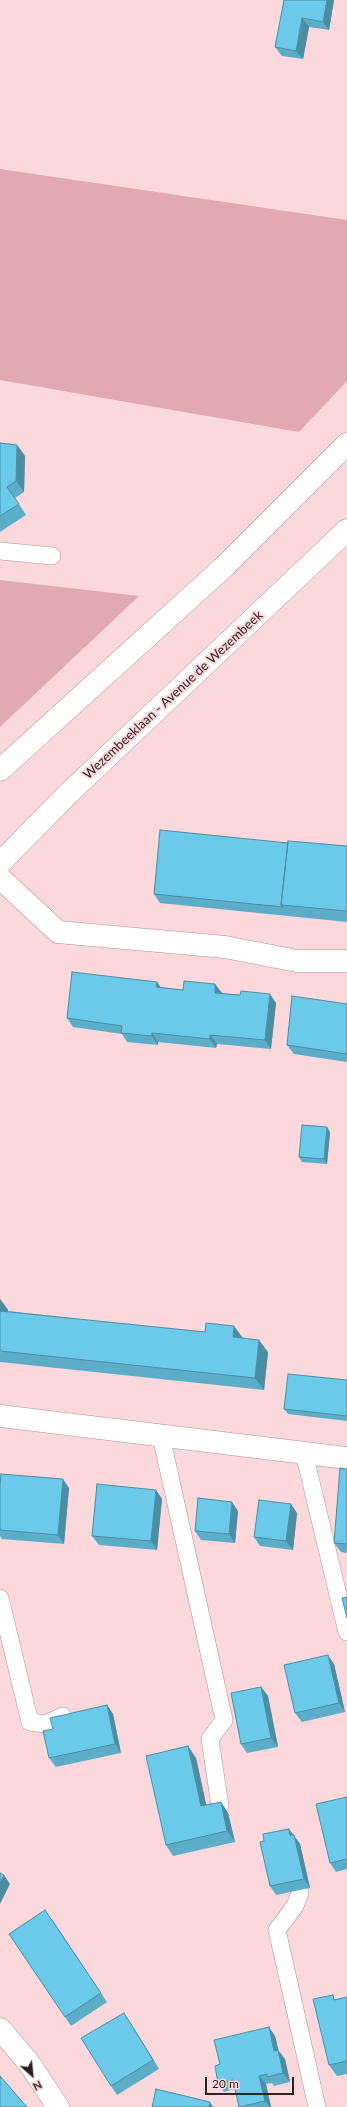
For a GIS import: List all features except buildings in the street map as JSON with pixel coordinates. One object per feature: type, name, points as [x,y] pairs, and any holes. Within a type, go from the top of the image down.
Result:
[{"type":"main road","points":[[0,770],[225,566],[347,444]]},
{"type":"main road","name":"Wezembeeklaan - Avenue de Wezembeek","points":[[0,863],[69,793],[347,530]]},
{"type":"main road","points":[[0,878],[58,932],[225,947],[297,961],[347,961]]},
{"type":"main road","points":[[0,1416],[347,1458]]},
{"type":"main road","points":[[0,2029],[29,2063],[58,2107]]},
{"type":"lane","points":[[0,551],[52,556]]},
{"type":"lane","points":[[161,1436],[224,1720],[210,1739],[220,1806]]},
{"type":"lane","points":[[304,1453],[347,1632]]},
{"type":"lane","points":[[0,1598],[30,1722],[46,1724],[63,1716]]},
{"type":"lane","points":[[300,1893],[295,1906],[277,1930],[317,2107]]},
{"type":"shaded area","points":[[0,169],[347,220],[347,381],[299,432],[0,380]]},
{"type":"shaded area","points":[[0,580],[139,596],[0,727]]}]
